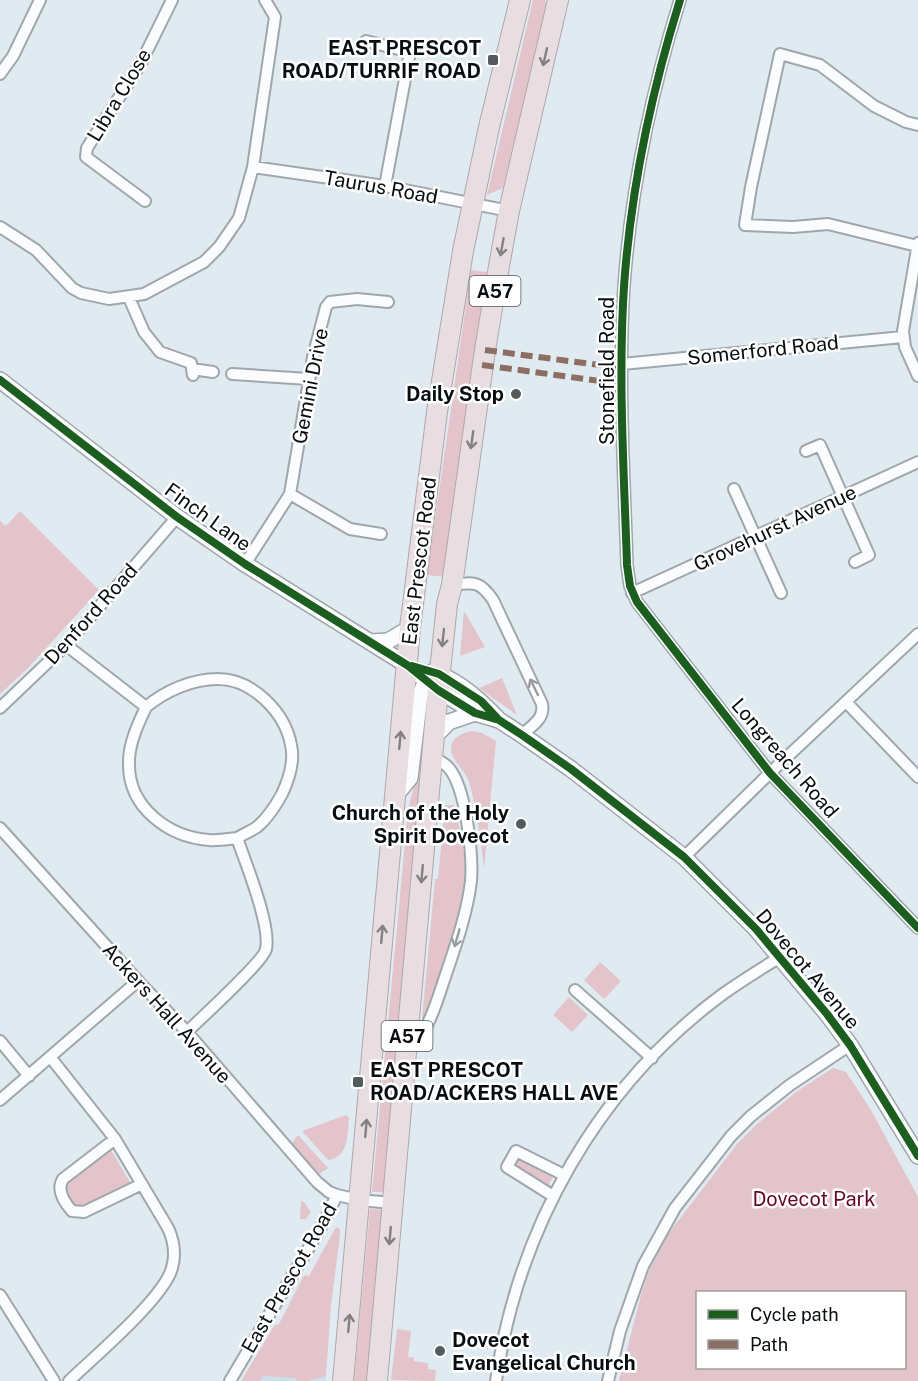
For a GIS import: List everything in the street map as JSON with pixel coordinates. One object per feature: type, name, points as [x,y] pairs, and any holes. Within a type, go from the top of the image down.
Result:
[{"type":"highway","name":"East Prescot Road","points":[[343,1381],[410,628],[449,332],[489,127],[520,0]]},
{"type":"highway","name":"East Prescot Road","points":[[377,1381],[434,737],[435,682],[452,585],[485,350],[509,211],[558,0]]},
{"type":"street","points":[[0,74],[13,56],[40,0]]},
{"type":"street","name":"Libra Close","points":[[145,201],[86,158],[87,148],[141,63],[172,0]]},
{"type":"street","points":[[0,226],[36,250],[72,288],[81,293],[109,299],[129,298],[144,294],[204,262],[219,247],[239,218],[253,167],[274,17],[265,0]]},
{"type":"street","name":"Stonefield Road","points":[[634,598],[627,565],[622,364],[624,287],[637,179],[656,87],[680,0]]},
{"type":"street","points":[[366,41],[410,52],[385,186]]},
{"type":"street","points":[[918,125],[906,122],[874,106],[820,65],[780,54],[745,225],[793,227],[828,224],[860,230],[865,235],[918,245],[903,326],[905,347],[918,375]]},
{"type":"street","name":"Taurus Road","points":[[253,167],[385,186],[509,211]]},
{"type":"street","points":[[129,298],[144,332],[160,352],[191,363],[192,372],[213,372]]},
{"type":"street","name":"Gemini Drive","points":[[245,564],[290,494],[317,335],[330,302],[357,299],[388,303]]},
{"type":"street","name":"Somerford Road","points":[[622,364],[903,337]]},
{"type":"street","points":[[232,374],[309,379]]},
{"type":"street","name":"Finch Lane","points":[[0,380],[177,517],[245,564],[435,682]]},
{"type":"street","points":[[806,451],[820,445],[844,496],[869,555],[855,562]]},
{"type":"street","name":"Grovehurst Avenue","points":[[634,598],[755,537],[918,462]]},
{"type":"street","points":[[734,489],[781,593]]},
{"type":"street","points":[[290,494],[350,529],[381,534]]},
{"type":"street","name":"Denford Road","points":[[0,708],[66,645],[177,517]]},
{"type":"street","points":[[452,585],[476,584],[485,589],[493,600],[542,704],[544,711],[542,716],[522,735]]},
{"type":"street","name":"Longreach Road","points":[[634,598],[770,773],[918,928]]},
{"type":"street","points":[[370,642],[388,641],[410,628]]},
{"type":"street","points":[[684,857],[918,634]]},
{"type":"street","points":[[66,645],[146,707]]},
{"type":"street","points":[[219,679],[246,686],[263,698],[281,719],[292,746],[290,777],[275,806],[258,826],[237,838],[210,840],[169,829],[142,806],[133,789],[129,766],[131,747],[146,707],[161,694],[179,687],[219,679]]},
{"type":"street","points":[[395,795],[410,778],[420,695],[435,682]]},
{"type":"street","name":"Dovecot Avenue","points":[[435,682],[475,713],[499,720]]},
{"type":"street","name":"Dovecot Avenue","points":[[435,682],[481,701],[499,720],[571,768],[684,857],[756,929],[850,1045],[918,1156]]},
{"type":"street","points":[[846,702],[918,777]]},
{"type":"street","points":[[434,737],[449,722],[475,713]]},
{"type":"street","points":[[406,1050],[425,1029],[433,1012],[450,962],[471,881],[470,836],[457,783],[448,767],[432,757]]},
{"type":"street","name":"Ackers Hall Avenue","points":[[0,828],[187,1032],[318,1182],[329,1192],[337,1195]]},
{"type":"street","points":[[187,1032],[249,972],[266,951],[267,930],[237,838]]},
{"type":"street","points":[[496,1381],[513,1295],[530,1246],[564,1175],[604,1114],[652,1058],[714,1001],[780,957]]},
{"type":"street","points":[[0,1100],[138,981]]},
{"type":"street","points":[[575,990],[652,1058]]},
{"type":"street","points":[[0,1041],[29,1076]]},
{"type":"street","points":[[608,1381],[620,1331],[643,1266],[675,1208],[731,1136],[751,1116],[790,1085],[850,1045]]},
{"type":"street","points":[[51,1058],[115,1139],[174,1241],[173,1267],[161,1290],[69,1381]]},
{"type":"street","points":[[115,1139],[63,1179],[60,1191],[68,1207],[72,1211],[84,1212],[142,1184]]},
{"type":"street","points":[[553,1196],[507,1167],[516,1150],[564,1175]]},
{"type":"street","name":"East Prescot Road","points":[[230,1381],[324,1222],[337,1195],[359,1200],[393,1203]]},
{"type":"street","points":[[0,1295],[54,1381]]},
{"type":"shaded area","points":[[250,1373],[326,1376],[326,1381],[245,1381]]},
{"type":"green space","points":[[533,0],[545,0],[547,4],[503,188],[487,195]]},
{"type":"green space","points":[[471,270],[488,272],[445,577],[427,575]]},
{"type":"green space","points":[[20,511],[99,590],[29,667],[0,694],[0,521],[6,526]]},
{"type":"green space","points":[[464,611],[485,647],[460,656]]},
{"type":"green space","points":[[502,678],[517,715],[479,688]]},
{"type":"green space","points":[[473,731],[496,741],[484,869],[469,782],[451,750],[458,736]]},
{"type":"green space","points":[[421,781],[386,1192],[372,1192],[408,810],[415,782]]},
{"type":"green space","points":[[445,805],[454,805],[464,850],[465,877],[460,912],[426,1020],[422,1019],[435,879],[438,879]]},
{"type":"green space","points":[[600,962],[621,981],[604,999],[584,980]]},
{"type":"green space","points":[[569,997],[588,1015],[572,1032],[553,1015]]},
{"type":"green space","name":"Dovecot Park","points":[[833,1068],[846,1072],[871,1110],[918,1197],[918,1381],[619,1381],[642,1291],[650,1269],[668,1234],[737,1144],[796,1092]]},
{"type":"green space","points":[[346,1115],[349,1118],[346,1144],[340,1155],[328,1160],[302,1131]]},
{"type":"green space","points":[[297,1136],[328,1168],[319,1174],[292,1143]]},
{"type":"green space","points":[[110,1148],[131,1184],[82,1207],[74,1205],[65,1190],[68,1182]]},
{"type":"green space","points":[[521,1154],[555,1173],[547,1188],[513,1167]]},
{"type":"green space","points":[[301,1201],[311,1212],[306,1219],[300,1219]]},
{"type":"green space","points":[[370,1209],[385,1210],[370,1381],[354,1381]]},
{"type":"green space","points":[[336,1227],[340,1229],[340,1235],[331,1305],[326,1376],[308,1381],[263,1376],[261,1381],[241,1381],[274,1326],[279,1324],[304,1275],[309,1276]]},
{"type":"green space","points":[[397,1329],[411,1331],[408,1357],[414,1358],[414,1361],[428,1363],[428,1369],[436,1370],[435,1381],[391,1380]]},
{"type":"marked path","points":[[485,350],[622,368]]},
{"type":"marked path","points":[[482,365],[622,384]]},
{"type":"cycle path","points":[[680,0],[651,106],[637,177],[627,250],[622,321],[622,425],[627,565],[630,586],[637,602],[770,773],[918,928]]},
{"type":"cycle path","points":[[0,380],[177,517],[245,564],[407,665],[438,690],[475,713],[499,720],[522,735],[571,769],[684,857],[756,929],[827,1014],[850,1045],[918,1156]]},
{"type":"cycle path","points":[[412,666],[439,674],[481,701],[497,718]]},
{"type":"place","name":"EAST PRESCOT ROAD/TURRIF ROAD","points":[[493,60]]},
{"type":"place","name":"Daily Stop","points":[[516,394]]},
{"type":"place","name":"Church of the Holy Spirit Dovecot","points":[[521,824]]},
{"type":"place","name":"EAST PRESCOT ROAD/ACKERS HALL AVE","points":[[358,1082]]},
{"type":"place","name":"Dovecot Evangelical Church","points":[[440,1351]]}]
